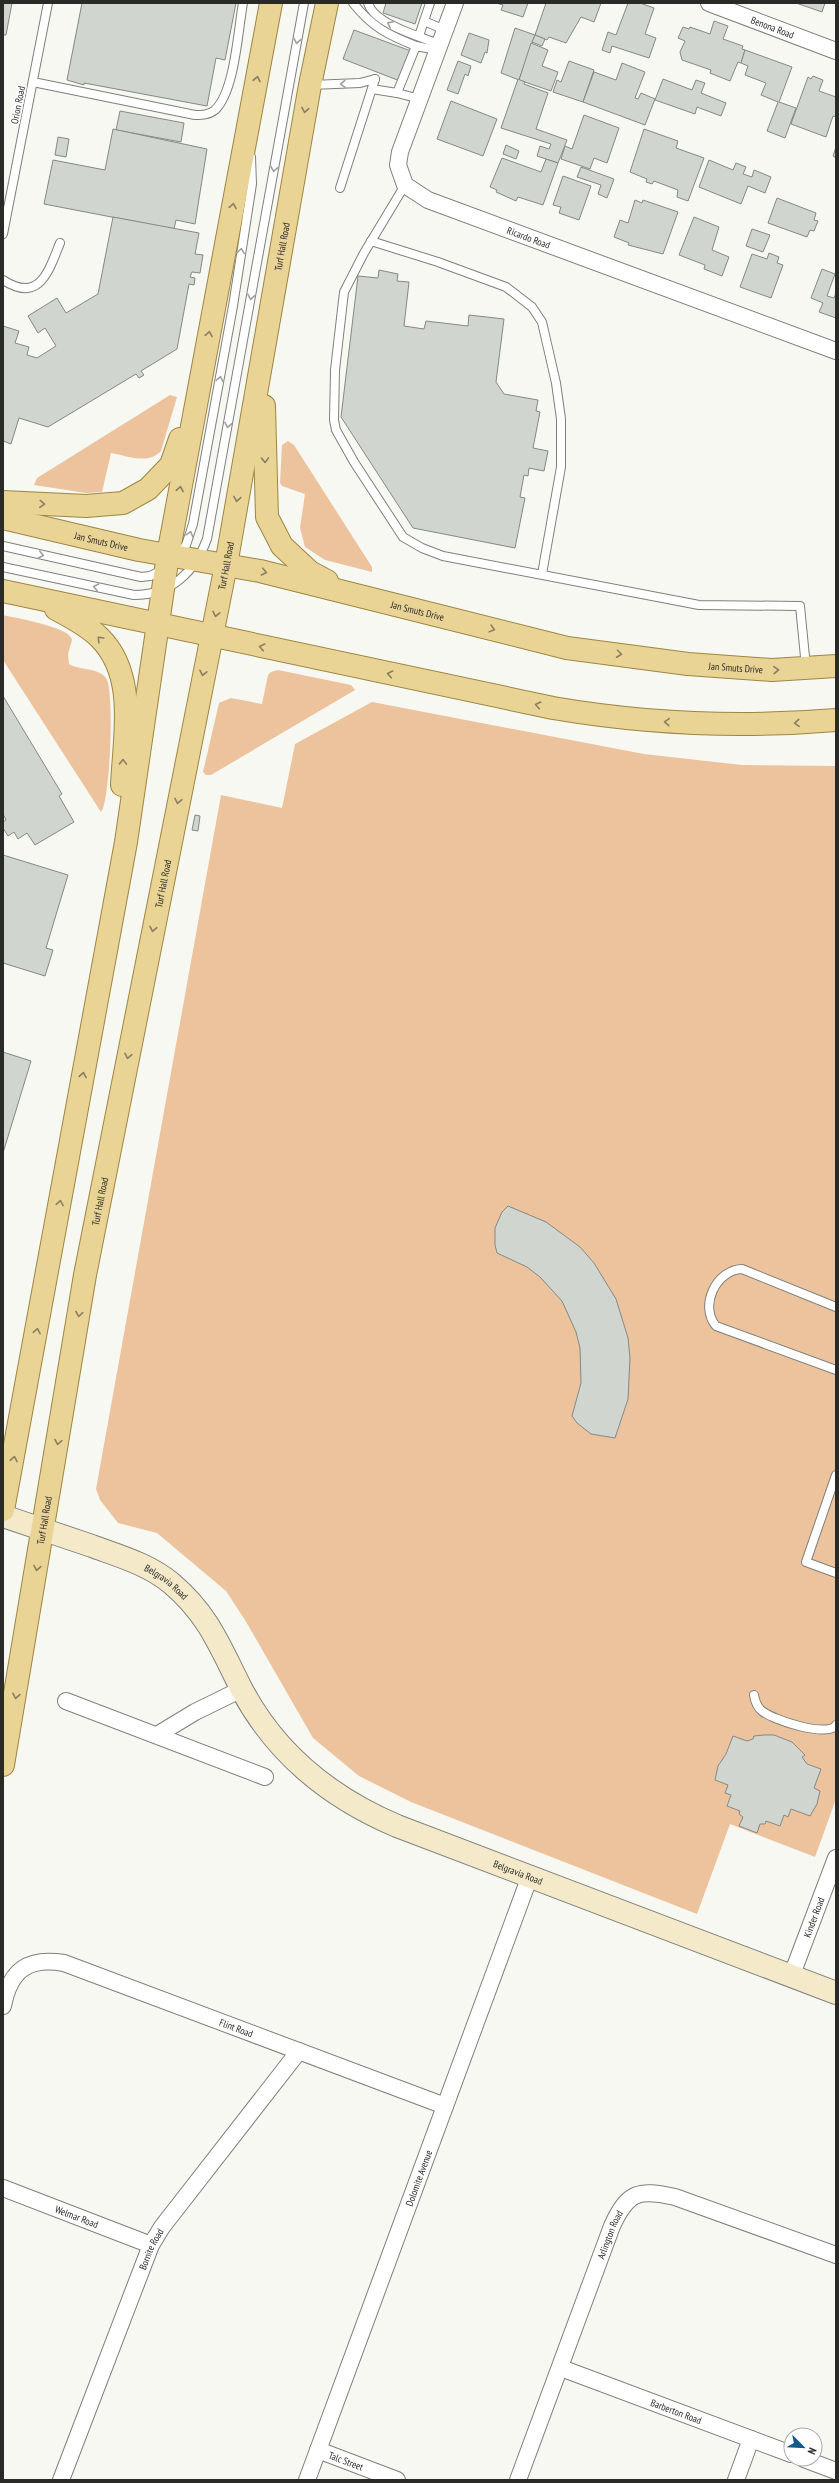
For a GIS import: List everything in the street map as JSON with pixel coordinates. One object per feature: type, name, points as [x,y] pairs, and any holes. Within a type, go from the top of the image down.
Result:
[{"type":"main road","points":[[3,1510],[126,842],[163,590],[177,560],[203,369],[271,3]]},
{"type":"main road","name":"Turf Hall Road","points":[[3,1765],[44,1529],[85,1275],[226,565],[310,85],[327,3]]},
{"type":"main road","points":[[263,351],[267,517],[282,546],[310,572],[347,592]]},
{"type":"main road","points":[[3,502],[86,506],[123,502],[148,489],[171,465],[203,369]]},
{"type":"main road","name":"Jan Smuts Drive","points":[[3,518],[177,560],[226,565],[347,592],[567,648],[688,664],[772,670],[836,666]]},
{"type":"main road","points":[[3,591],[553,708],[605,717],[720,724],[836,720]]},
{"type":"main road","points":[[40,600],[96,634],[108,647],[120,669],[126,696],[122,791],[126,842]]},
{"type":"street","points":[[405,185],[400,176],[399,158],[454,3]]},
{"type":"street","name":"Benona Road","points":[[709,3],[836,51]]},
{"type":"street","name":"Ricardo Road","points":[[405,185],[428,200],[836,351]]},
{"type":"street","name":"Belgravia Road","points":[[3,1516],[126,1558],[150,1569],[170,1583],[208,1622],[256,1713],[282,1748],[321,1784],[337,1795],[397,1826],[836,1993]]},
{"type":"street","points":[[157,1735],[195,1712],[242,1689]]},
{"type":"street","points":[[66,1701],[265,1776]]},
{"type":"street","name":"Kinder Road","points":[[791,1977],[836,1858]]},
{"type":"street","name":"Dolomite Avenue","points":[[307,2480],[530,1876]]},
{"type":"street","name":"Flint Road","points":[[3,2006],[12,1982],[26,1966],[37,1961],[46,1960],[64,1963],[444,2106]]},
{"type":"street","name":"Bornite Road","points":[[61,2480],[151,2245],[166,2222],[299,2051]]},
{"type":"street","name":"Welmar Road","points":[[3,2188],[151,2245]]},
{"type":"street","name":"Arlington Road","points":[[518,2480],[561,2368],[612,2226],[620,2208],[633,2196],[643,2192],[654,2192],[675,2197],[836,2255]]},
{"type":"street","name":"Barberton Road","points":[[561,2368],[783,2451]]},
{"type":"street","points":[[736,2480],[751,2439]]},
{"type":"street","name":"Talc Street","points":[[318,2450],[397,2480]]},
{"type":"street","points":[[823,2466],[836,2471]]},
{"type":"lane","name":"Orion Road","points":[[3,234],[48,3]]},
{"type":"lane","points":[[33,82],[195,115],[206,115],[214,111],[224,96],[230,74],[243,3]]},
{"type":"lane","points":[[3,546],[141,577],[156,574],[207,539],[304,3]]},
{"type":"lane","points":[[353,3],[375,27],[393,37],[416,46],[440,41]]},
{"type":"lane","points":[[368,3],[379,18],[419,36],[440,41]]},
{"type":"lane","points":[[419,36],[430,3]]},
{"type":"lane","points":[[424,21],[440,41]]},
{"type":"lane","points":[[397,93],[416,46]]},
{"type":"lane","points":[[310,85],[360,83],[375,79],[340,188]]},
{"type":"lane","points":[[372,89],[420,99]]},
{"type":"lane","points":[[3,567],[134,595],[163,590],[183,578],[177,560],[186,544],[193,524],[233,306],[252,184],[250,114]]},
{"type":"lane","points":[[405,185],[350,278],[341,307],[335,370],[334,420],[336,430],[378,501],[403,537],[412,543],[443,556],[699,605],[800,606],[806,668]]},
{"type":"lane","points":[[371,241],[438,262],[506,287],[532,307],[542,322],[556,383],[561,420],[561,467],[542,574]]},
{"type":"lane","points":[[3,280],[27,288],[40,283],[49,270],[60,243]]},
{"type":"lane","points":[[836,1307],[742,1270],[733,1270],[720,1279],[714,1288],[709,1309],[710,1319],[716,1326],[836,1370]]},
{"type":"lane","points":[[836,1475],[806,1562],[836,1573]]},
{"type":"lane","points":[[754,1695],[755,1701],[762,1711],[774,1717],[822,1731],[832,1729],[836,1725]]},
{"type":"shaded area","points":[[170,395],[177,397],[161,451],[150,458],[144,459],[111,453],[102,492],[86,493],[34,485],[37,478]]},
{"type":"shaded area","points":[[288,441],[294,445],[372,567],[372,572],[325,560],[305,547],[300,528],[305,494],[282,486],[280,483],[282,445]]},
{"type":"shaded area","points":[[3,615],[53,627],[69,635],[72,640],[68,654],[69,664],[98,672],[106,678],[109,687],[111,723],[107,789],[101,812],[3,660]]},
{"type":"shaded area","points":[[278,670],[351,685],[355,690],[211,775],[206,775],[203,772],[219,703],[231,698],[262,704],[268,675],[271,672]]},
{"type":"shaded area","points":[[372,702],[644,754],[742,765],[836,766],[836,1799],[815,1857],[730,1824],[697,1914],[411,1802],[359,1776],[313,1738],[245,1620],[226,1591],[157,1533],[118,1523],[100,1500],[96,1489],[221,795],[282,808],[295,744]]},
{"type":"building","points":[[3,3],[12,3],[6,35],[3,35]]},
{"type":"building","points":[[82,3],[236,3],[225,60],[216,58],[207,106],[84,83],[84,85],[67,80]]},
{"type":"building","points":[[386,3],[422,3],[415,24],[383,13]]},
{"type":"building","points":[[496,3],[528,3],[523,17],[501,10],[503,5]]},
{"type":"building","points":[[546,3],[601,3],[594,22],[581,17],[566,43],[549,37],[547,40],[535,35]]},
{"type":"building","points":[[628,3],[640,3],[654,8],[645,34],[656,38],[649,58],[612,46],[610,53],[602,50],[608,32],[616,35]]},
{"type":"building","points":[[796,3],[825,3],[822,12]]},
{"type":"building","points":[[714,21],[728,26],[723,39],[743,46],[742,49],[745,50],[741,63],[738,62],[730,81],[710,73],[711,70],[682,60],[680,52],[685,41],[678,38],[683,27],[689,29],[690,27],[710,34]]},
{"type":"building","points":[[515,28],[535,35],[519,80],[501,73]]},
{"type":"building","points":[[354,30],[411,51],[400,81],[343,59]]},
{"type":"building","points":[[469,33],[489,40],[487,53],[485,52],[481,63],[461,55]]},
{"type":"building","points":[[535,35],[545,39],[542,46],[532,42]]},
{"type":"building","points":[[531,43],[548,50],[542,66],[558,72],[551,91],[519,80]]},
{"type":"building","points":[[745,50],[792,67],[779,102],[796,108],[785,138],[767,131],[778,102],[761,95],[766,83],[745,75],[748,66],[741,63]]},
{"type":"building","points":[[458,61],[471,66],[468,76],[465,74],[458,94],[447,90]]},
{"type":"building","points":[[569,61],[594,70],[583,102],[553,92],[557,80],[561,82]]},
{"type":"building","points":[[622,63],[645,72],[635,98],[638,99],[641,93],[655,99],[645,125],[583,102],[594,72],[616,80]]},
{"type":"building","points":[[813,76],[823,80],[819,91],[836,97],[836,117],[833,116],[826,137],[791,124],[808,77],[811,79]]},
{"type":"building","points":[[518,79],[525,82],[524,84],[548,93],[536,129],[567,140],[558,163],[537,156],[540,146],[549,149],[551,144],[501,128]]},
{"type":"building","points":[[663,79],[692,90],[696,80],[705,83],[701,93],[726,103],[721,116],[697,107],[695,114],[655,100]]},
{"type":"building","points":[[451,101],[497,119],[483,156],[437,139]]},
{"type":"building","points":[[120,111],[184,123],[181,142],[116,130]]},
{"type":"building","points":[[584,115],[619,128],[607,163],[594,158],[590,169],[561,159],[565,146],[572,149]]},
{"type":"building","points":[[113,129],[207,149],[195,224],[176,220],[174,229],[44,204],[53,160],[105,170]]},
{"type":"building","points":[[644,129],[678,141],[676,148],[704,158],[688,201],[677,197],[678,190],[654,181],[652,184],[646,182],[647,179],[630,172]]},
{"type":"building","points":[[58,137],[69,139],[66,157],[55,155]]},
{"type":"building","points":[[506,145],[519,151],[516,159],[503,154]]},
{"type":"building","points":[[836,147],[836,158],[833,156]]},
{"type":"building","points":[[502,158],[541,172],[546,159],[558,163],[543,205],[518,197],[516,201],[496,192],[497,190],[490,187]]},
{"type":"building","points":[[709,160],[733,170],[736,163],[746,167],[743,174],[752,177],[754,170],[771,177],[765,193],[748,186],[741,204],[699,187]]},
{"type":"building","points":[[581,167],[614,179],[607,198],[598,194],[601,185],[577,177]]},
{"type":"building","points":[[563,176],[591,186],[579,220],[559,213],[561,207],[553,205]]},
{"type":"building","points":[[777,198],[816,213],[814,220],[818,221],[814,231],[810,230],[807,237],[768,223]]},
{"type":"building","points":[[635,200],[642,203],[643,200],[678,212],[663,254],[628,245],[629,243],[614,237],[620,220],[628,223]]},
{"type":"building","points":[[113,217],[199,233],[195,254],[203,255],[200,273],[192,272],[190,277],[195,278],[194,285],[189,284],[177,349],[141,371],[144,375],[139,378],[136,374],[48,427],[19,418],[11,444],[3,441],[3,326],[19,331],[15,343],[29,347],[27,355],[37,358],[56,346],[45,328],[38,333],[28,316],[57,298],[66,313],[98,294]]},
{"type":"building","points":[[694,217],[719,227],[712,250],[729,257],[722,276],[704,269],[705,265],[679,255]]},
{"type":"building","points":[[752,229],[770,235],[763,252],[746,246]]},
{"type":"building","points":[[769,253],[779,257],[777,263],[783,265],[771,298],[740,287],[752,254],[767,259]]},
{"type":"building","points":[[822,269],[835,274],[827,296],[834,298],[836,293],[836,318],[819,312],[823,303],[811,298]]},
{"type":"building","points":[[379,270],[398,274],[397,281],[409,282],[404,326],[424,329],[426,321],[468,326],[469,315],[504,319],[496,382],[504,394],[538,400],[536,411],[540,412],[533,448],[548,451],[544,471],[529,468],[528,476],[524,475],[520,497],[525,498],[515,548],[413,528],[341,417],[358,276],[378,278]]},
{"type":"building","points":[[3,696],[62,794],[59,796],[74,822],[35,845],[27,833],[18,839],[14,832],[8,836],[3,828],[3,822],[6,820],[3,814]]},
{"type":"building","points":[[195,815],[200,816],[198,831],[192,830]]},
{"type":"building","points":[[3,855],[68,875],[46,948],[53,950],[45,976],[3,963]]},
{"type":"building","points":[[3,1052],[31,1061],[3,1153]]},
{"type":"building","points":[[508,1206],[546,1222],[580,1247],[594,1263],[616,1299],[628,1338],[630,1358],[628,1399],[615,1438],[591,1434],[577,1423],[572,1416],[581,1383],[580,1348],[576,1332],[562,1301],[540,1277],[527,1267],[497,1253],[495,1245],[495,1228],[502,1212]]},
{"type":"building","points":[[774,1735],[792,1742],[805,1755],[802,1757],[807,1764],[821,1769],[814,1788],[820,1791],[817,1804],[810,1816],[791,1809],[788,1817],[784,1815],[780,1826],[766,1821],[765,1824],[760,1824],[757,1833],[739,1826],[743,1817],[739,1814],[740,1811],[727,1806],[731,1795],[725,1793],[728,1785],[715,1780],[718,1766],[726,1754],[733,1736],[747,1741],[753,1739],[754,1736]]}]
